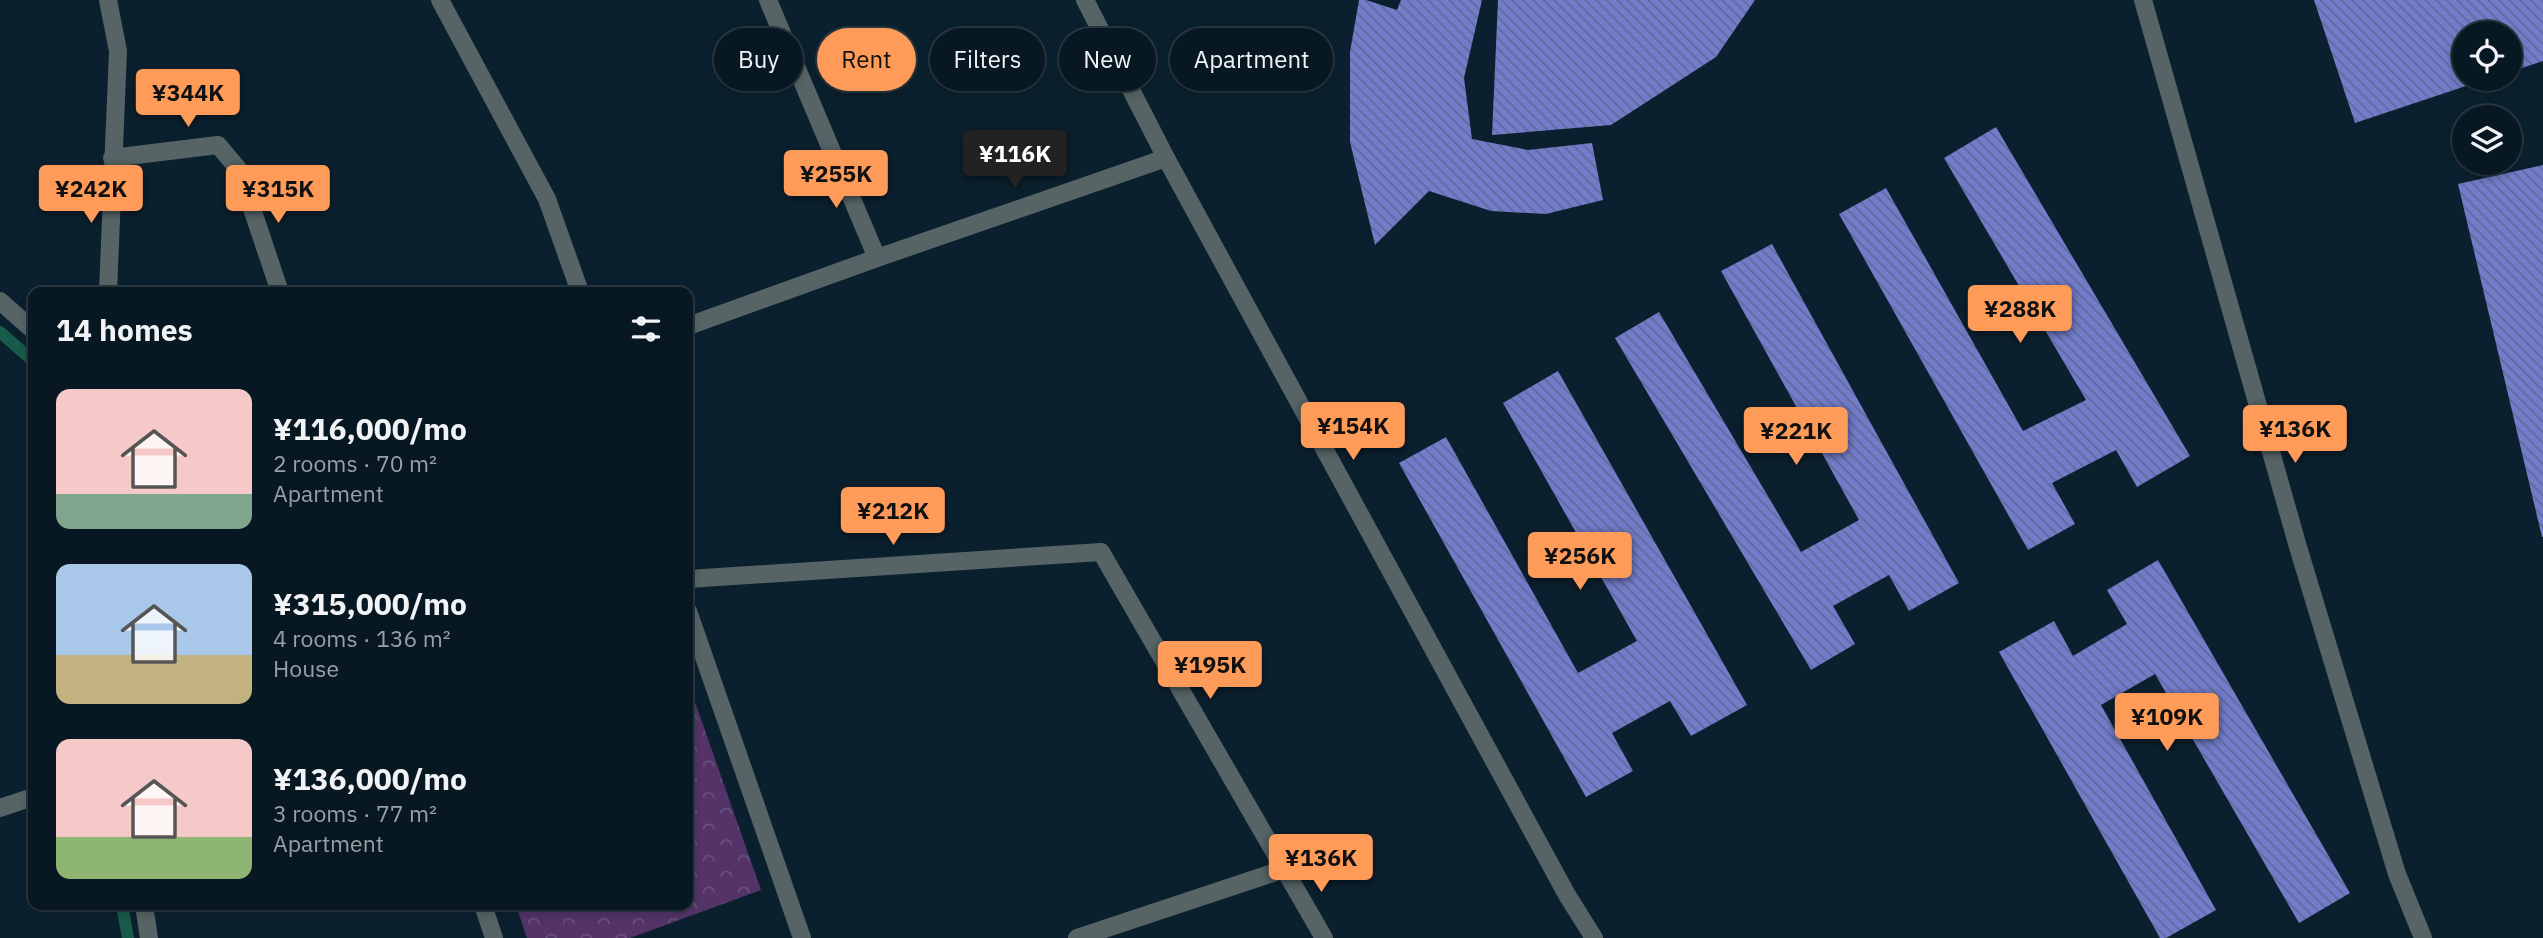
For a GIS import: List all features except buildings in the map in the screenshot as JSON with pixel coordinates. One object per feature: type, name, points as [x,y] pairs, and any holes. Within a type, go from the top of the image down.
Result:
[{"type":"street","points":[[108,0],[118,51],[108,287]]},
{"type":"street","points":[[440,0],[547,199],[578,287]]},
{"type":"street","points":[[768,0],[877,258]]},
{"type":"street","points":[[1085,0],[1166,158],[1567,895],[1594,938]]},
{"type":"street","points":[[2143,0],[2302,560],[2398,874],[2423,938]]},
{"type":"street","points":[[112,158],[218,145],[239,170],[278,287]]},
{"type":"street","points":[[693,324],[1166,158]]},
{"type":"street","points":[[0,301],[28,326]]},
{"type":"street","points":[[693,579],[1101,552],[1324,938]]},
{"type":"street","points":[[693,625],[802,938]]},
{"type":"street","points":[[0,808],[28,799]]},
{"type":"street","points":[[1077,938],[1285,869]]},
{"type":"street","points":[[145,910],[149,938]]},
{"type":"street","points":[[485,910],[494,938]]},
{"type":"green space","points":[[693,696],[761,890],[630,938],[527,938],[518,910],[693,910]]},
{"type":"waterway","points":[[0,332],[28,357]]},
{"type":"waterway","points":[[123,910],[128,938]]}]
